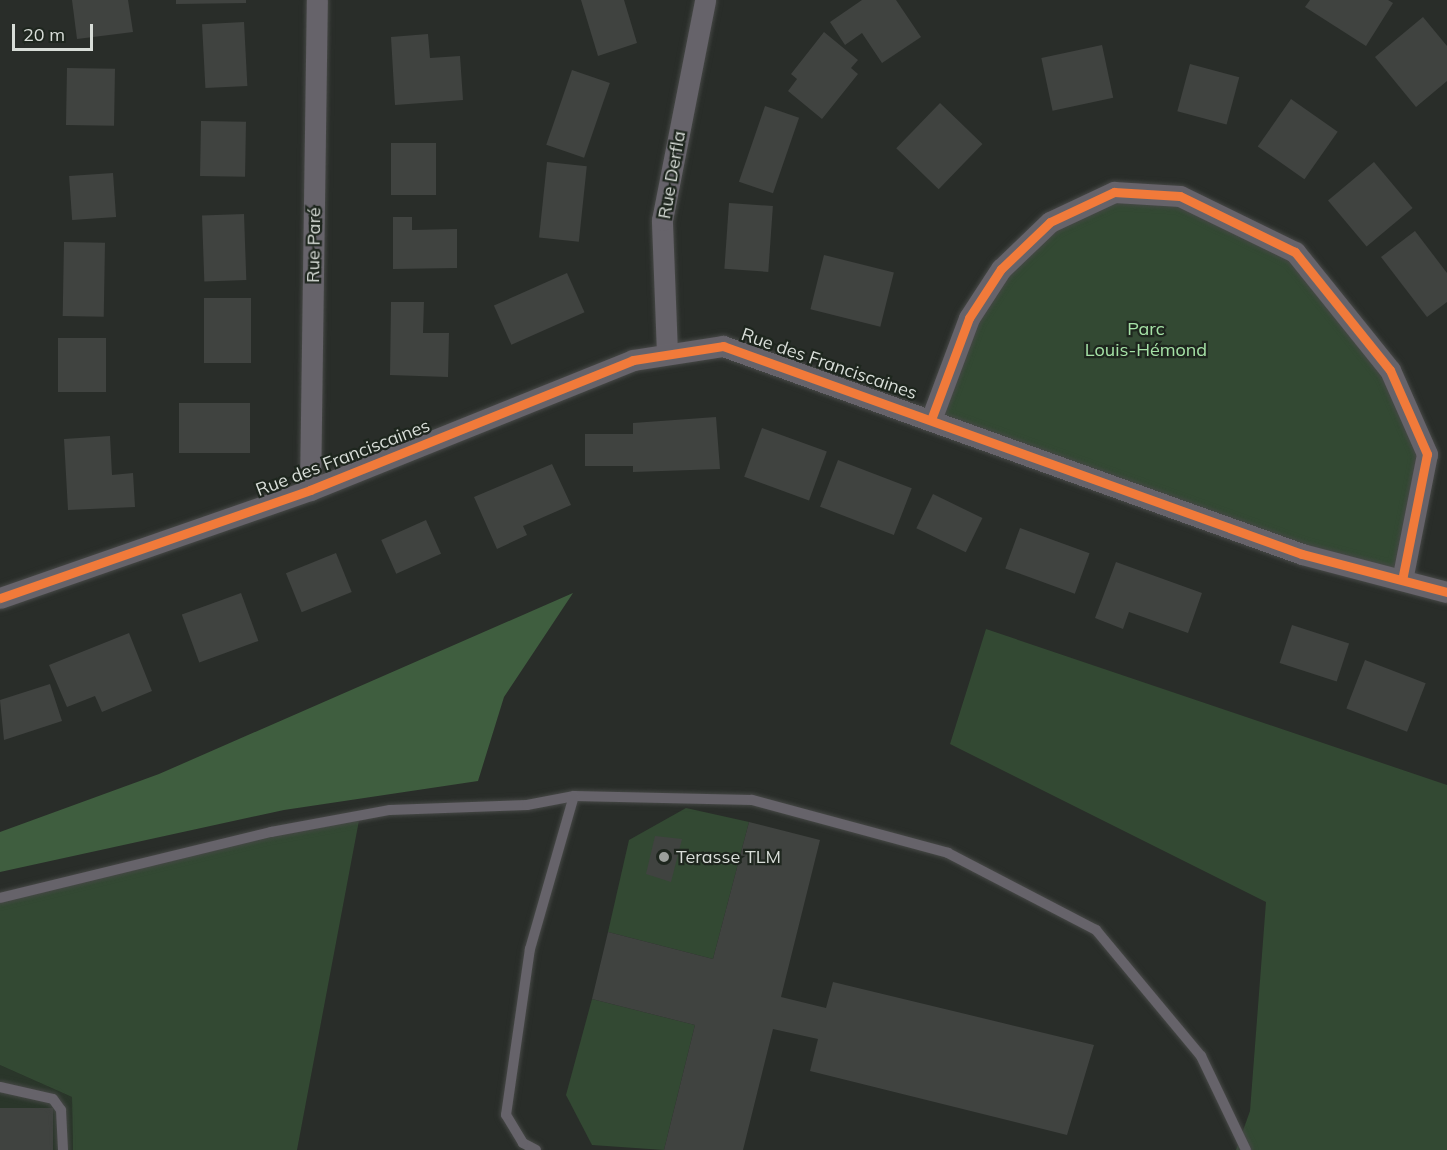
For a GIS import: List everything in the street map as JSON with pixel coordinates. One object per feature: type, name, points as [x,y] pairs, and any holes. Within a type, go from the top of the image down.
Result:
[{"type":"street","name":"Rue Paré","points":[[310,490],[317,0]]},
{"type":"street","name":"Rue Derfla","points":[[667,353],[662,220],[705,0]]},
{"type":"street","points":[[933,417],[969,318],[1000,269],[1050,222],[1114,192],[1180,196],[1295,252],[1390,370],[1427,454],[1402,580]]},
{"type":"street","name":"Rue des Franciscaines","points":[[0,598],[310,490],[633,360],[723,346],[933,417],[1302,554],[1447,592]]},
{"type":"lane","points":[[536,1150],[523,1143],[506,1115],[530,949],[574,796]]},
{"type":"lane","points":[[0,898],[271,832],[390,810],[527,805],[574,796],[752,800],[948,853],[1096,930],[1201,1056],[1246,1150]]},
{"type":"lane","points":[[0,1087],[53,1099],[62,1110],[63,1150]]},
{"type":"shaded area","points":[[0,1065],[72,1097],[73,1150],[0,1150]]},
{"type":"green space","name":"Parc Louis-Hémond","points":[[1114,192],[1240,221],[1331,291],[1427,454],[1402,580],[933,417],[969,318],[1050,222]]},
{"type":"green space","points":[[573,593],[504,697],[478,781],[284,810],[0,872],[0,832],[159,774]]},
{"type":"green space","points":[[986,629],[1447,785],[1447,1150],[1236,1150],[1250,1111],[1266,902],[950,744]]},
{"type":"green space","points":[[686,808],[749,822],[713,959],[608,932],[629,840]]},
{"type":"green space","points":[[360,815],[297,1150],[73,1150],[72,1097],[0,1065],[0,898]]},
{"type":"green space","points":[[592,999],[695,1025],[664,1150],[592,1145],[566,1095]]},
{"type":"building","points":[[72,0],[128,0],[133,32],[77,39]]},
{"type":"building","points":[[176,0],[246,0],[246,3],[176,4]]},
{"type":"building","points":[[581,0],[624,0],[637,43],[598,56]]},
{"type":"building","points":[[862,0],[896,0],[921,37],[882,63],[862,33],[845,45],[830,22]]},
{"type":"building","points":[[1310,0],[1388,0],[1393,3],[1366,46],[1305,7]]},
{"type":"building","points":[[1423,17],[1447,46],[1447,81],[1416,107],[1375,57]]},
{"type":"building","points":[[244,22],[247,86],[205,88],[202,24]]},
{"type":"building","points":[[824,32],[858,60],[851,68],[858,74],[822,119],[788,91],[797,79],[791,74]]},
{"type":"building","points":[[428,34],[430,58],[460,56],[463,100],[395,105],[391,37]]},
{"type":"building","points":[[1102,45],[1113,98],[1053,111],[1041,58]]},
{"type":"building","points":[[1190,64],[1239,77],[1227,125],[1177,111]]},
{"type":"building","points":[[67,68],[115,69],[114,126],[66,125]]},
{"type":"building","points":[[572,70],[610,83],[584,158],[546,145]]},
{"type":"building","points":[[1291,99],[1338,132],[1304,179],[1258,147]]},
{"type":"building","points":[[940,103],[982,144],[939,189],[896,148]]},
{"type":"building","points":[[765,106],[799,118],[773,193],[739,182]]},
{"type":"building","points":[[201,121],[246,122],[245,177],[200,176]]},
{"type":"building","points":[[391,143],[436,143],[436,195],[391,195]]},
{"type":"building","points":[[547,162],[587,166],[579,242],[539,238]]},
{"type":"building","points":[[1374,162],[1413,208],[1367,247],[1328,201]]},
{"type":"building","points":[[113,173],[116,217],[72,220],[69,176]]},
{"type":"building","points":[[729,203],[773,206],[768,272],[724,269]]},
{"type":"building","points":[[244,214],[246,280],[204,281],[202,215]]},
{"type":"building","points":[[393,217],[412,217],[412,230],[457,229],[457,268],[393,269]]},
{"type":"building","points":[[1415,231],[1447,273],[1447,302],[1427,317],[1381,257]]},
{"type":"building","points":[[64,242],[105,243],[104,317],[63,316]]},
{"type":"building","points":[[824,255],[894,272],[880,327],[810,309]]},
{"type":"building","points":[[567,273],[584,312],[511,345],[494,306]]},
{"type":"building","points":[[204,298],[251,298],[251,363],[204,363]]},
{"type":"building","points":[[391,302],[424,302],[423,333],[449,333],[448,377],[390,375]]},
{"type":"building","points":[[58,338],[106,338],[106,392],[58,392]]},
{"type":"building","points":[[179,403],[250,403],[250,453],[179,453]]},
{"type":"building","points":[[716,417],[720,469],[633,472],[633,466],[585,466],[585,434],[633,434],[633,423]]},
{"type":"building","points":[[762,428],[827,452],[809,500],[744,477]]},
{"type":"building","points":[[110,436],[112,475],[133,473],[135,507],[68,510],[64,439]]},
{"type":"building","points":[[838,460],[912,488],[894,535],[820,507]]},
{"type":"building","points":[[552,464],[571,505],[523,526],[527,535],[497,549],[474,497]]},
{"type":"building","points":[[933,494],[982,518],[966,552],[916,528]]},
{"type":"building","points":[[426,520],[441,554],[396,574],[381,540]]},
{"type":"building","points":[[1020,528],[1090,553],[1075,594],[1005,568]]},
{"type":"building","points":[[336,553],[352,592],[302,612],[286,573]]},
{"type":"building","points":[[1116,562],[1202,593],[1188,633],[1129,612],[1123,629],[1095,618]]},
{"type":"building","points":[[241,593],[258,641],[199,662],[182,615]]},
{"type":"building","points":[[1292,625],[1349,644],[1337,682],[1280,663]]},
{"type":"building","points":[[129,633],[152,691],[102,712],[95,696],[67,707],[49,665]]},
{"type":"building","points":[[1365,660],[1426,683],[1407,732],[1346,709]]},
{"type":"building","points":[[50,684],[62,721],[4,740],[0,700]]},
{"type":"building","points":[[749,822],[820,840],[781,997],[826,1008],[833,982],[1094,1045],[1067,1135],[810,1071],[818,1039],[773,1029],[743,1150],[664,1150],[695,1025],[592,999],[608,932],[713,959]]},
{"type":"building","name":"Terasse TLM","points":[[655,836],[682,839],[671,882],[646,874]]},
{"type":"building","points":[[0,1108],[53,1108],[53,1150],[0,1150]]},
{"type":"cycle path","points":[[932,417],[969,318],[1001,269],[1050,222],[1114,192],[1180,196],[1295,252],[1390,370],[1427,454],[1402,580]]},
{"type":"cycle path","points":[[0,598],[310,490],[633,360],[723,346],[1302,554],[1447,592]]},
{"type":"place","name":"Terasse TLM","points":[[664,857]]}]
